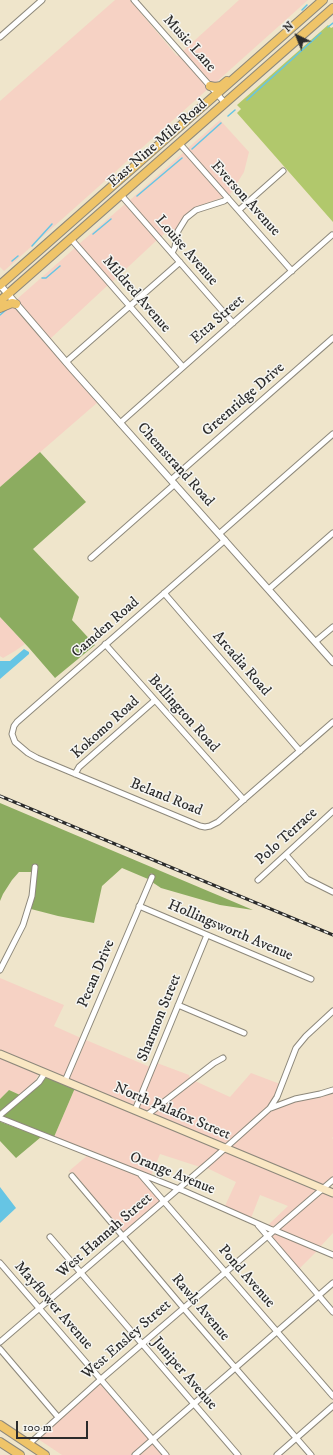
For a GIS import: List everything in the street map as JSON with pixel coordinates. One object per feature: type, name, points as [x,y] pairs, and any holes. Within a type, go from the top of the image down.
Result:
[{"type":"main road","name":"East Nine Mile Road","points":[[0,285],[323,0]]},
{"type":"main road","points":[[286,50],[307,26],[328,8],[329,4],[326,0]]},
{"type":"main road","name":"East Nine Mile Road","points":[[0,301],[4,295],[180,144],[333,8]]},
{"type":"main road","points":[[210,86],[221,86],[246,64],[262,54]]},
{"type":"main road","points":[[180,144],[183,136],[215,107],[218,101],[217,94]]},
{"type":"main road","points":[[144,152],[193,111],[203,107]]},
{"type":"main road","points":[[121,195],[121,187],[123,183],[132,174],[140,162]]},
{"type":"main road","points":[[0,276],[4,276],[9,272],[120,174],[132,169]]},
{"type":"main road","points":[[4,295],[14,279],[76,224],[86,210]]},
{"type":"main road","points":[[0,285],[4,295]]},
{"type":"main road","points":[[0,308],[12,303],[16,304]]},
{"type":"main road","name":"North Palafox Street","points":[[0,1054],[333,1194]]},
{"type":"main road","points":[[0,1425],[45,1455]]},
{"type":"main road","points":[[0,1430],[20,1438]]},
{"type":"main road","points":[[0,1442],[20,1455]]},
{"type":"street","points":[[0,37],[42,0]]},
{"type":"street","name":"Music Lane","points":[[134,0],[226,103]]},
{"type":"street","name":"Everson Avenue","points":[[180,144],[292,271]]},
{"type":"street","points":[[239,210],[283,171]]},
{"type":"street","name":"Louise Avenue","points":[[121,195],[233,323]]},
{"type":"street","points":[[172,253],[176,247],[178,231],[186,218],[196,210],[224,201],[228,198]]},
{"type":"street","name":"Etta Street","points":[[120,423],[332,235]]},
{"type":"street","name":"Mildred Avenue","points":[[71,239],[183,367]]},
{"type":"street","points":[[66,362],[180,262]]},
{"type":"street","name":"Chemstrand Road","points":[[4,295],[16,304],[333,662]]},
{"type":"street","name":"Greenridge Drive","points":[[91,558],[333,338]]},
{"type":"street","points":[[219,534],[333,434]]},
{"type":"street","points":[[269,589],[333,533]]},
{"type":"street","name":"Camden Road","points":[[13,739],[13,730],[17,722],[225,540]]},
{"type":"street","name":"Arcadia Road","points":[[164,593],[300,751]]},
{"type":"street","points":[[316,642],[333,627]]},
{"type":"street","name":"Bellington Road","points":[[105,644],[154,701],[244,800]]},
{"type":"street","name":"Kokomo Road","points":[[75,774],[79,767],[154,701]]},
{"type":"street","name":"Beland Road","points":[[13,739],[28,753],[75,774],[205,827],[215,824],[333,722]]},
{"type":"street","name":"Polo Terrace","points":[[258,880],[333,811]]},
{"type":"street","points":[[286,855],[307,879],[333,892]]},
{"type":"street","points":[[0,970],[23,925],[32,896],[35,867]]},
{"type":"street","name":"Pecan Drive","points":[[65,1081],[152,876]]},
{"type":"street","name":"Hollingsworth Avenue","points":[[139,906],[311,979]]},
{"type":"street","name":"Sharmon Street","points":[[135,1110],[207,935]]},
{"type":"street","points":[[178,1005],[244,1033]]},
{"type":"street","points":[[270,1108],[277,1097],[296,1048],[306,1036],[333,1011]]},
{"type":"street","points":[[146,1115],[223,1058]]},
{"type":"street","points":[[0,1116],[39,1082],[45,1073]]},
{"type":"street","points":[[270,1108],[295,1099],[333,1090]]},
{"type":"street","name":"West Hannah Street","points":[[0,1342],[270,1108]]},
{"type":"street","name":"Orange Avenue","points":[[0,1116],[333,1255]]},
{"type":"street","name":"Pond Avenue","points":[[139,1174],[333,1396]]},
{"type":"street","name":"Rawls Avenue","points":[[72,1176],[183,1308],[311,1455]]},
{"type":"street","name":"West Ensley Street","points":[[29,1444],[100,1380],[333,1180]]},
{"type":"street","points":[[256,1223],[333,1312]]},
{"type":"street","name":"Juniper Avenue","points":[[50,1237],[238,1455]]},
{"type":"street","name":"Mayflower Avenue","points":[[0,1263],[166,1455]]},
{"type":"street","points":[[135,1455],[333,1283]]},
{"type":"street","points":[[0,1349],[58,1417]]},
{"type":"street","points":[[277,1455],[333,1406]]},
{"type":"shaded area","points":[[115,0],[130,0],[177,56],[179,55],[209,88],[4,271],[0,267],[0,101]]},
{"type":"shaded area","points":[[239,0],[308,0],[213,85],[183,51]]},
{"type":"shaded area","points":[[220,120],[249,152],[244,172],[229,196],[187,149]]},
{"type":"shaded area","points":[[184,152],[224,197],[201,205],[189,212],[179,223],[173,243],[165,233],[161,237],[129,201]]},
{"type":"shaded area","points":[[125,204],[157,240],[112,282],[79,244]]},
{"type":"shaded area","points":[[76,247],[108,285],[50,339],[16,300]]},
{"type":"shaded area","points":[[12,304],[98,402],[0,487],[0,314]]},
{"type":"shaded area","points":[[0,617],[25,644],[3,658],[0,656]]},
{"type":"shaded area","points":[[0,978],[64,1005],[54,1026],[81,1038],[64,1078],[0,1051]]},
{"type":"shaded area","points":[[86,1040],[150,1067],[134,1107],[69,1080]]},
{"type":"shaded area","points":[[0,1057],[39,1073],[34,1083],[20,1095],[9,1090],[0,1099]]},
{"type":"shaded area","points":[[157,1063],[189,1075],[190,1078],[146,1112],[139,1109]]},
{"type":"shaded area","points":[[251,1073],[280,1084],[268,1106],[224,1145],[152,1115],[195,1081],[230,1097]]},
{"type":"shaded area","points":[[75,1088],[220,1149],[200,1167],[160,1154],[151,1176],[54,1137]]},
{"type":"shaded area","points":[[333,1093],[333,1176],[321,1186],[229,1147],[272,1110],[296,1101],[321,1097]]},
{"type":"shaded area","points":[[225,1151],[317,1190],[273,1227],[267,1226],[288,1206],[260,1195],[251,1218],[225,1206],[236,1182],[207,1168]]},
{"type":"shaded area","points":[[88,1155],[138,1176],[160,1201],[123,1232],[73,1172],[71,1173],[69,1171]]},
{"type":"shaded area","points":[[323,1192],[333,1196],[333,1233],[320,1247],[279,1229]]},
{"type":"shaded area","points":[[275,1233],[317,1251],[299,1269],[271,1237]]},
{"type":"shaded area","points":[[100,1383],[149,1439],[131,1455],[62,1455],[38,1439]]},
{"type":"shaded area","points":[[154,1441],[166,1455],[139,1455]]},
{"type":"green space","points":[[328,25],[331,28],[333,27],[333,222],[237,113],[241,109],[237,105]]},
{"type":"green space","points":[[40,452],[86,502],[33,549],[79,597],[72,620],[95,645],[55,678],[0,617],[0,487]]},
{"type":"green space","points":[[0,803],[253,910],[220,905],[161,888],[152,882],[155,876],[151,873],[148,879],[122,868],[102,886],[94,923],[58,916],[31,909],[38,866],[33,864],[32,874],[31,872],[19,872],[12,880],[0,901]]},
{"type":"green space","points":[[47,1076],[75,1088],[54,1137],[2,1117],[41,1084]]},
{"type":"green space","points":[[9,1090],[20,1095],[0,1111],[0,1099]]},
{"type":"green space","points":[[0,1121],[41,1137],[16,1158],[0,1141]]},
{"type":"water","points":[[24,649],[29,652],[29,654],[0,679],[0,661],[10,661]]},
{"type":"water","points":[[0,1187],[16,1208],[0,1223]]},
{"type":"waterway","points":[[302,10],[307,5]]},
{"type":"waterway","points":[[328,27],[333,23]]},
{"type":"waterway","points":[[247,100],[321,33]]},
{"type":"waterway","points":[[228,116],[235,110]]},
{"type":"waterway","points":[[192,149],[221,123]]},
{"type":"waterway","points":[[137,196],[182,158]]},
{"type":"waterway","points":[[93,234],[111,219]]},
{"type":"waterway","points":[[32,246],[52,224]]},
{"type":"waterway","points":[[12,261],[18,256]]},
{"type":"waterway","points":[[42,278],[46,278],[60,266]]},
{"type":"waterway","points":[[0,315],[6,310]]},
{"type":"railway","points":[[0,796],[333,935]]}]
